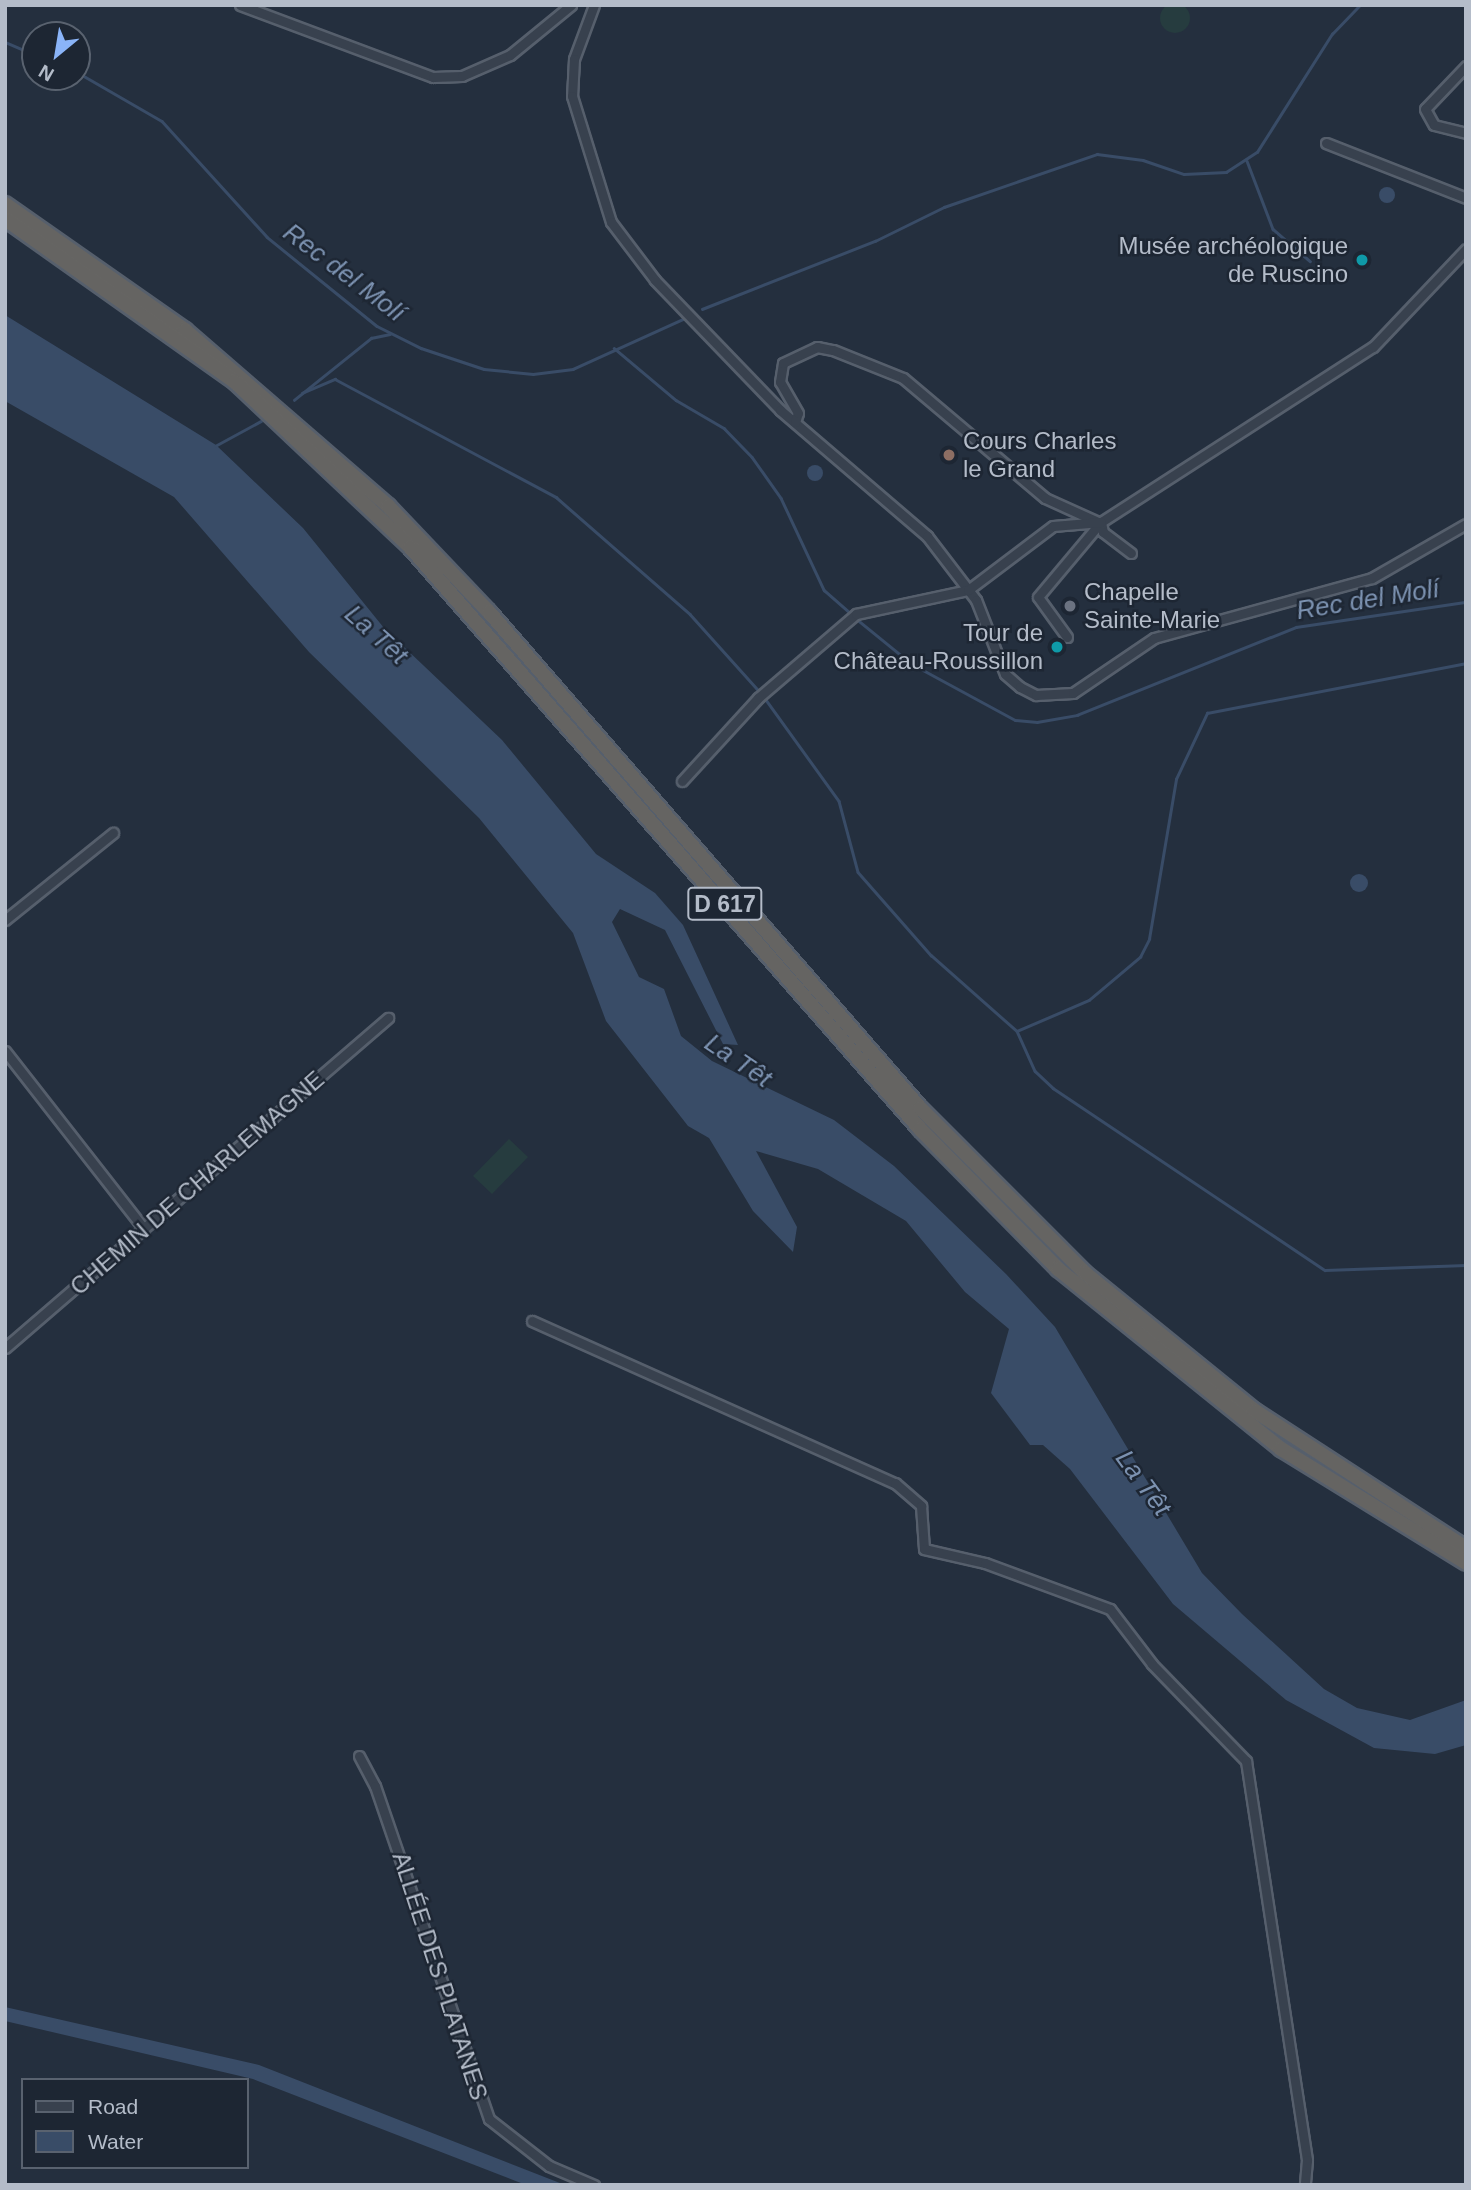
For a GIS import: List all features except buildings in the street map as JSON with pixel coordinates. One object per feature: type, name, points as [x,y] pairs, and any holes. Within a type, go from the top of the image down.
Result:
[{"type":"highway","name":"D 617","points":[[5,204],[185,330],[388,506],[497,621],[919,1108],[1085,1273],[1255,1411],[1466,1548]]},
{"type":"highway","name":"D 617","points":[[5,219],[235,382],[410,547],[911,1118],[1058,1269],[1281,1449],[1466,1563]]},
{"type":"street","points":[[240,5],[433,77],[461,76],[510,55],[571,5]]},
{"type":"street","points":[[594,5],[574,59],[572,96],[611,222],[655,280],[795,422],[927,536],[968,590],[1005,674],[1036,695],[1055,696],[1097,681],[1154,638],[1372,578],[1466,524]]},
{"type":"street","points":[[1466,65],[1424,109],[1434,125],[1466,134]]},
{"type":"street","points":[[1326,143],[1466,198]]},
{"type":"street","points":[[1067,637],[1038,597],[1101,522],[1373,347],[1466,249]]},
{"type":"street","points":[[795,422],[798,414],[780,382],[783,363],[817,347],[833,350],[903,378],[1045,498],[1101,522]]},
{"type":"street","points":[[1101,522],[1103,532],[1131,553]]},
{"type":"street","points":[[682,781],[764,692],[854,616],[968,590],[1054,526],[1101,522]]},
{"type":"street","points":[[5,920],[113,833]]},
{"type":"street","name":"CHEMIN DE CHARLEMAGNE","points":[[5,1348],[388,1018]]},
{"type":"street","points":[[5,1052],[144,1229]]},
{"type":"street","points":[[532,1321],[895,1483],[921,1506],[924,1549],[985,1563],[1110,1609],[1152,1664],[1246,1761],[1294,2077],[1305,2185]]},
{"type":"street","name":"ALLÉE DES PLATANES","points":[[359,1756],[375,1786],[489,2119],[549,2166],[594,2185]]},
{"type":"green space","points":[[1175,3],[1181,4],[1189,12],[1189,24],[1181,32],[1175,33],[1169,32],[1161,24],[1160,18],[1161,12],[1169,4]]},
{"type":"green space","points":[[509,1139],[528,1157],[492,1194],[473,1176]]},
{"type":"water","points":[[1387,187],[1393,189],[1393,201],[1387,203],[1381,201],[1379,195],[1381,189]]},
{"type":"water","name":"La Têt","points":[[5,315],[216,445],[303,528],[384,628],[502,740],[596,854],[655,893],[683,925],[738,1045],[723,1044],[665,930],[620,909],[612,922],[639,977],[664,989],[681,1036],[712,1061],[834,1120],[894,1166],[1006,1274],[1055,1327],[1202,1573],[1242,1614],[1324,1689],[1357,1708],[1410,1720],[1466,1700],[1466,1745],[1435,1754],[1374,1748],[1286,1700],[1173,1604],[1070,1469],[1043,1445],[1030,1445],[991,1393],[1009,1329],[965,1292],[906,1221],[818,1169],[756,1151],[797,1227],[793,1252],[753,1211],[709,1138],[688,1126],[606,1021],[573,933],[479,818],[309,652],[174,497],[5,401]]},
{"type":"water","points":[[815,465],[823,473],[815,481],[807,473]]},
{"type":"water","points":[[1359,874],[1365,877],[1368,883],[1365,889],[1359,892],[1353,889],[1350,883],[1353,877]]},
{"type":"water","points":[[5,2007],[259,2065],[565,2185],[526,2185],[253,2079],[5,2021]]},
{"type":"waterway","points":[[702,309],[875,241],[944,207],[1097,154],[1143,160],[1184,174],[1226,172],[1257,152],[1332,34],[1360,5]]},
{"type":"waterway","name":"Rec del Molí","points":[[5,42],[21,49]]},
{"type":"waterway","name":"Rec del Molí","points":[[91,80],[162,121],[267,237],[377,326],[421,348],[484,369],[533,374],[573,369],[685,318]]},
{"type":"waterway","points":[[1247,161],[1273,229],[1310,261]]},
{"type":"waterway","points":[[294,400],[371,338],[390,334]]},
{"type":"waterway","name":"Rec del Molí","points":[[614,348],[676,400],[724,428],[752,457],[781,498],[824,590],[852,614]]},
{"type":"waterway","points":[[302,393],[335,379],[556,497],[690,614],[760,692]]},
{"type":"waterway","points":[[215,446],[261,421]]},
{"type":"waterway","name":"Rec del Molí","points":[[859,621],[912,664],[1015,720],[1037,722],[1077,715],[1296,627],[1466,602]]},
{"type":"waterway","points":[[1017,1031],[1089,1000],[1140,957],[1149,939],[1176,779],[1207,713],[1466,663]]},
{"type":"waterway","points":[[764,697],[839,801],[858,872],[931,955],[1017,1031],[1035,1071],[1053,1088],[1325,1270],[1466,1265]]},
{"type":"place","name":"Musée archéologique de Ruscino","points":[[1362,260]]},
{"type":"place","name":"Cours Charles le Grand","points":[[949,455]]},
{"type":"place","name":"Chapelle Sainte-Marie","points":[[1070,606]]},
{"type":"place","name":"Tour de Château-Roussillon","points":[[1057,647]]}]
